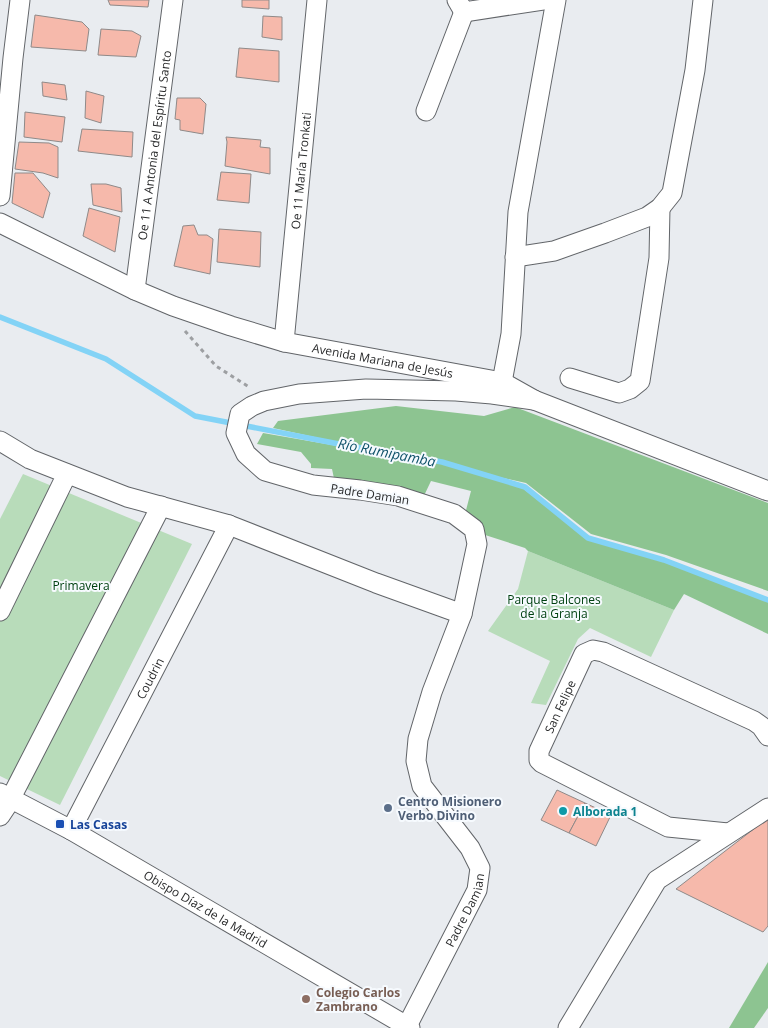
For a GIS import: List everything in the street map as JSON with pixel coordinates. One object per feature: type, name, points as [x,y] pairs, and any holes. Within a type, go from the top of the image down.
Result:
[{"type":"street","points":[[0,196],[7,53],[20,0]]},
{"type":"street","name":"Oe 11 A Antonia del Espíritu Santo","points":[[134,290],[172,0]]},
{"type":"street","name":"Oe 11 María Tronkati","points":[[284,342],[316,0]]},
{"type":"street","points":[[426,111],[460,6],[543,0]]},
{"type":"street","points":[[502,382],[511,334],[518,212],[556,0]]},
{"type":"street","points":[[515,257],[554,250],[647,217],[660,208],[672,193],[695,70],[703,0]]},
{"type":"street","points":[[570,378],[619,393],[630,390],[640,381],[659,258],[660,208]]},
{"type":"street","name":"Avenida Mariana de Jesús","points":[[0,223],[134,290],[173,306],[284,342],[502,382],[534,400],[768,491]]},
{"type":"street","name":"Padre Damian","points":[[409,1027],[476,890],[480,868],[470,848],[422,786],[416,761],[418,739],[432,692],[462,614],[477,544],[474,529],[454,514],[398,496],[314,485],[264,471],[246,454],[236,433],[240,414],[252,406],[299,394],[366,389],[456,391],[534,400]]},
{"type":"street","points":[[0,441],[30,459],[127,497],[229,525],[376,583],[462,614]]},
{"type":"street","points":[[0,611],[67,474]]},
{"type":"street","points":[[0,816],[9,794],[161,506]]},
{"type":"street","name":"Coudrin","points":[[71,830],[229,525]]},
{"type":"street","name":"San Felipe","points":[[728,834],[668,827],[542,763],[539,760],[539,751],[584,654],[592,650],[603,652],[754,721],[761,726],[768,736]]},
{"type":"street","name":"Obispo Díaz de la Madrid","points":[[9,794],[409,1027]]},
{"type":"street","points":[[568,1028],[657,880],[768,808]]},
{"type":"path","points":[[173,306],[175,316],[180,325],[216,366],[250,388],[264,402]]},
{"type":"green space","points":[[396,406],[484,416],[515,407],[768,503],[768,591],[666,555],[591,534],[526,483],[452,467],[521,487],[588,538],[663,559],[768,600],[768,634],[684,594],[674,610],[528,551],[525,548],[482,534],[464,518],[471,491],[431,481],[421,502],[335,483],[332,469],[311,468],[311,464],[301,452],[257,444],[263,433],[424,461],[273,428],[278,421]]},
{"type":"green space","name":"Primavera","points":[[23,474],[192,544],[60,805],[0,776],[0,519]]},
{"type":"green space","name":"Parque Balcones de la Granja","points":[[528,551],[674,610],[651,657],[590,628],[578,639],[546,705],[531,703],[550,661],[488,631],[518,589]]},
{"type":"green space","points":[[768,962],[768,1008],[754,1028],[729,1028]]},
{"type":"building","points":[[108,0],[149,0],[148,7],[110,5]]},
{"type":"building","points":[[242,0],[269,0],[269,9],[242,7]]},
{"type":"building","points":[[35,15],[82,22],[89,29],[86,51],[31,47]]},
{"type":"building","points":[[263,16],[282,17],[282,40],[262,37]]},
{"type":"building","points":[[101,29],[132,31],[141,36],[136,57],[98,55]]},
{"type":"building","points":[[239,48],[279,51],[279,82],[236,77]]},
{"type":"building","points":[[42,82],[65,85],[67,100],[43,96]]},
{"type":"building","points":[[86,91],[104,96],[101,123],[85,118]]},
{"type":"building","points":[[177,98],[200,98],[206,104],[203,134],[180,130],[180,120],[175,119]]},
{"type":"building","points":[[25,112],[65,117],[62,142],[24,137]]},
{"type":"building","points":[[82,129],[133,132],[132,157],[78,151]]},
{"type":"building","points":[[226,137],[261,140],[260,147],[270,148],[270,174],[225,166]]},
{"type":"building","points":[[19,142],[49,143],[58,147],[58,178],[43,173],[15,169]]},
{"type":"building","points":[[221,172],[251,174],[249,203],[217,200]]},
{"type":"building","points":[[15,173],[33,173],[50,193],[43,218],[12,203]]},
{"type":"building","points":[[91,184],[106,184],[121,188],[122,212],[93,205]]},
{"type":"building","points":[[89,208],[120,217],[115,252],[83,236]]},
{"type":"building","points":[[194,225],[198,235],[207,235],[213,239],[210,274],[174,266],[183,226]]},
{"type":"building","points":[[219,229],[261,232],[260,267],[217,262]]},
{"type":"building","name":"Alborada 1","points":[[557,790],[585,803],[569,833],[541,820]]},
{"type":"building","points":[[585,803],[611,815],[596,846],[569,833]]},
{"type":"building","points":[[768,818],[768,926],[763,932],[676,889]]},
{"type":"waterway","name":"Río Rumipamba","points":[[0,317],[106,359],[195,416],[442,462],[525,487],[588,538],[664,560],[768,600]]},
{"type":"place","name":"Centro Misionero Verbo Divino","points":[[388,808]]},
{"type":"place","name":"Alborada 1","points":[[563,811]]},
{"type":"place","name":"Las Casas","points":[[60,824]]},
{"type":"place","name":"Colegio Carlos Zambrano","points":[[306,999]]}]
